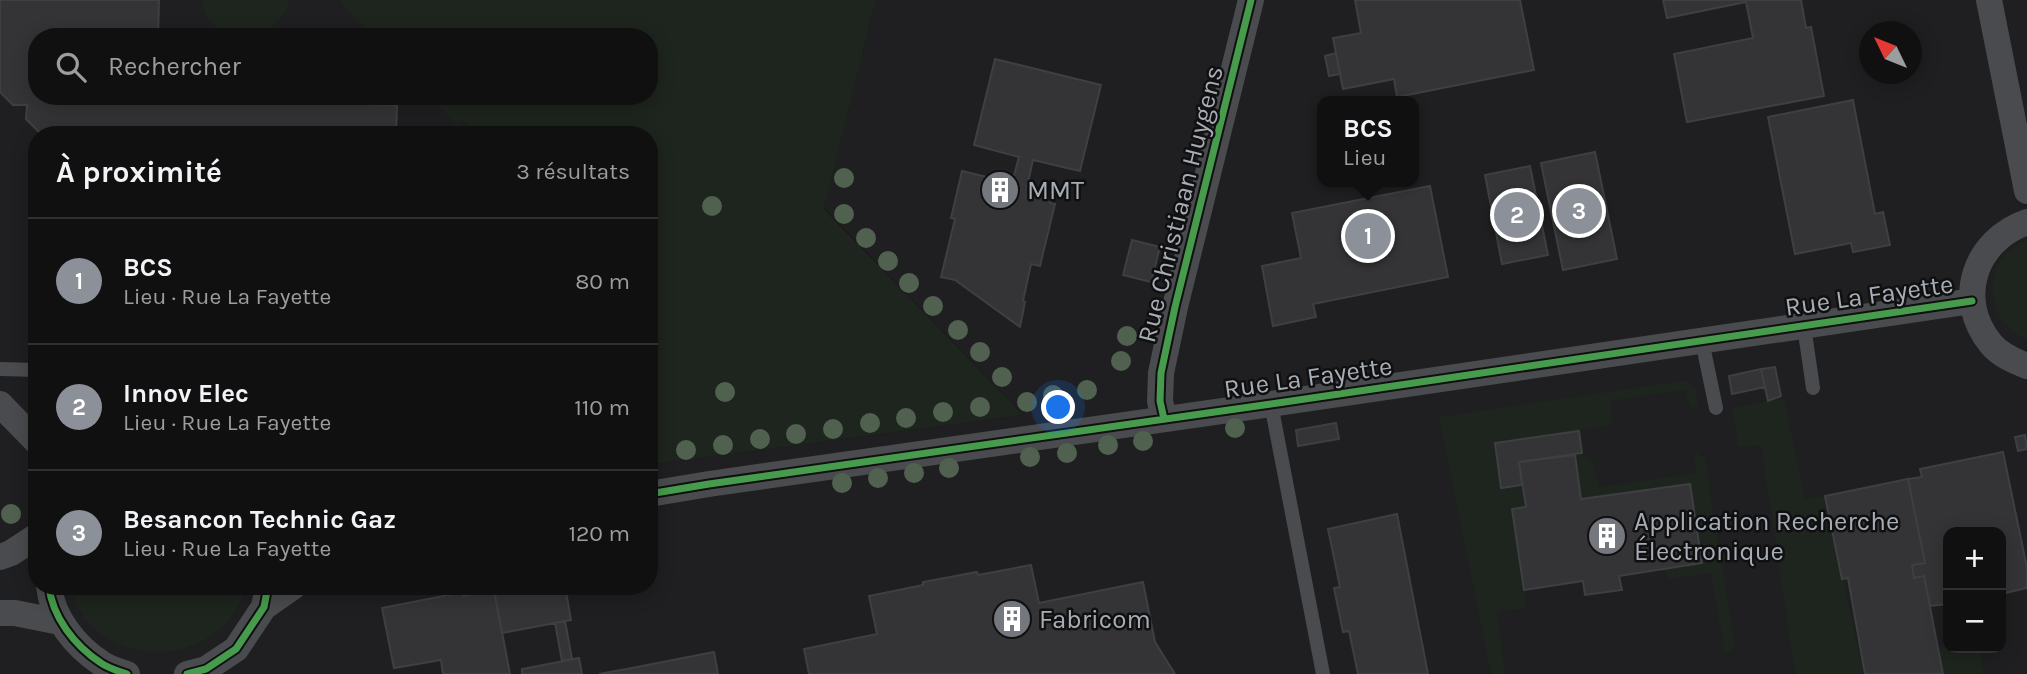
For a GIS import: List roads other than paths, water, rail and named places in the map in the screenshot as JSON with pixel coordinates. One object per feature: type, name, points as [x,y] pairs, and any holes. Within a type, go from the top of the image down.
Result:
[{"type":"street","name":"Rue Christiaan Huygens","points":[[1164,419],[1160,401],[1161,373],[1251,0]]},
{"type":"street","points":[[1989,0],[2027,191]]},
{"type":"street","points":[[2027,222],[2012,227],[1994,240],[1981,258],[1973,279],[1972,301],[1978,325],[1992,345],[2010,360],[2027,366]]},
{"type":"street","name":"Rue La Fayette","points":[[658,492],[1972,301]]},
{"type":"street","points":[[0,404],[28,433]]},
{"type":"street","points":[[0,557],[28,541]]},
{"type":"street","points":[[50,595],[61,622],[83,650],[103,664],[127,674]]},
{"type":"street","points":[[187,674],[233,661],[266,597]]},
{"type":"street","points":[[0,613],[15,613],[61,622]]},
{"type":"lane","points":[[1804,326],[1813,388]]},
{"type":"lane","points":[[1702,341],[1716,408]]},
{"type":"lane","points":[[0,369],[28,370]]},
{"type":"lane","points":[[1271,404],[1323,674]]},
{"type":"place","name":"MMT","points":[[1000,190]]},
{"type":"place","name":"Besancon Technic Gaz","points":[[1579,211]]},
{"type":"place","name":"Innov Elec","points":[[1517,215]]},
{"type":"place","name":"BCS","points":[[1368,236]]},
{"type":"place","name":"Application Recherche Électronique","points":[[1607,536]]},
{"type":"place","name":"Fabricom","points":[[1012,619]]}]
